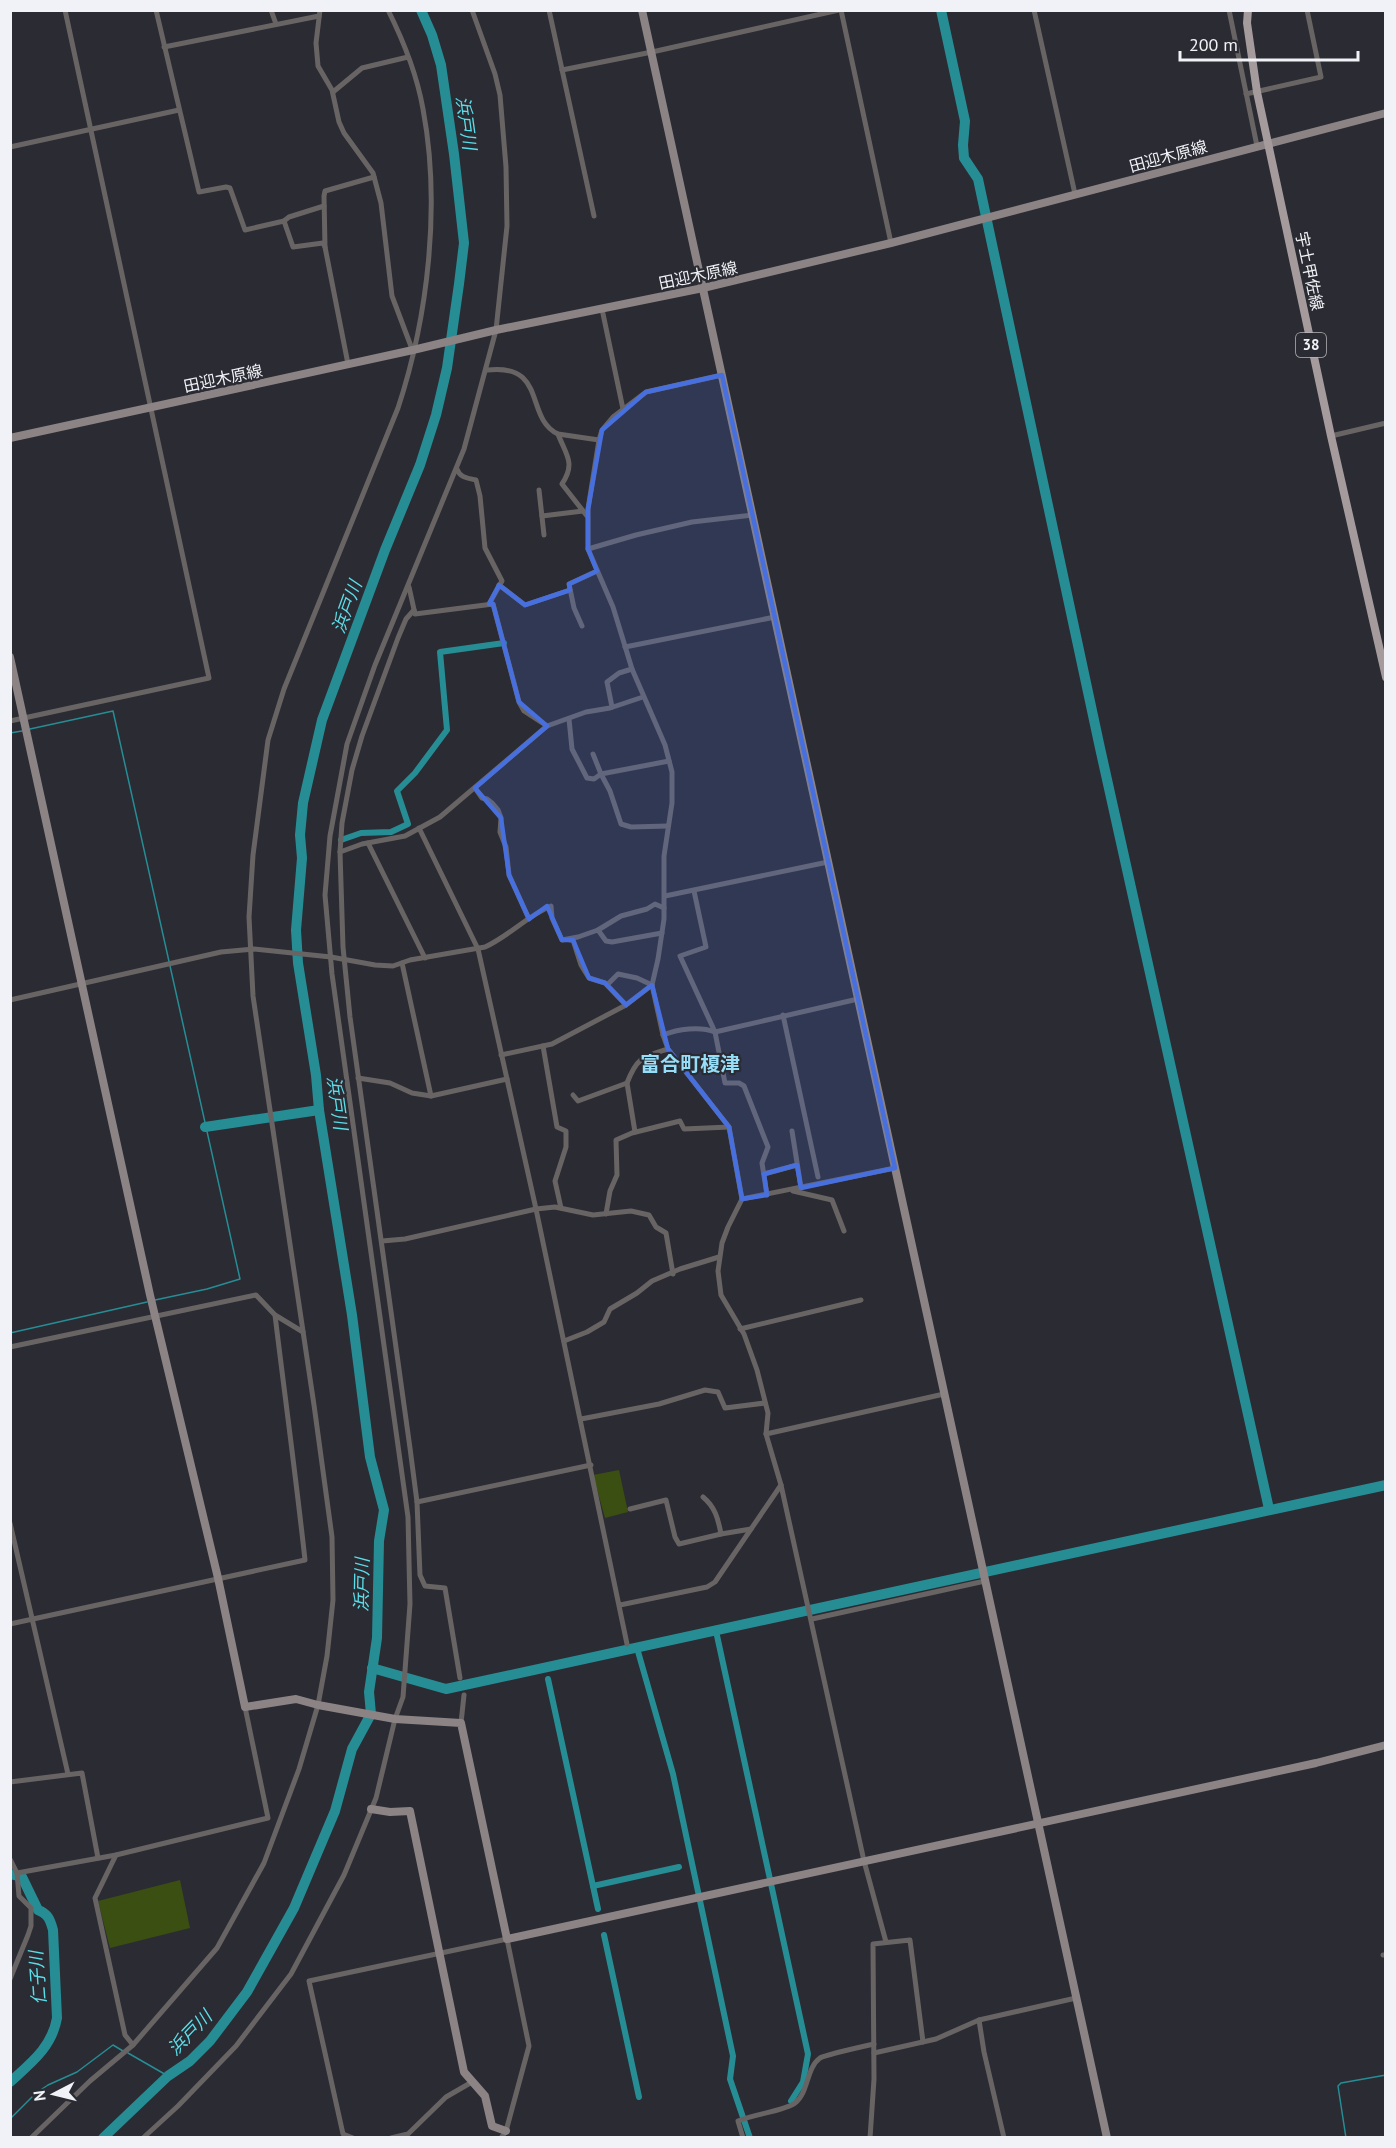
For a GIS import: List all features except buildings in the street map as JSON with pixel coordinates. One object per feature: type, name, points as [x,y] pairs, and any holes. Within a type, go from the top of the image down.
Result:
[{"type":"main road","name":"宇土甲佐線","points":[[1248,10],[1247,23],[1257,92],[1331,436],[1386,677]]},
{"type":"street","points":[[10,721],[25,721],[209,678],[64,10]]},
{"type":"street","points":[[156,10],[199,192],[230,188],[245,230],[324,206]]},
{"type":"street","points":[[271,10],[276,24]]},
{"type":"street","points":[[31,2138],[90,2081],[133,2045],[217,1948],[264,1863],[299,1769],[318,1705],[327,1656],[333,1578],[332,1537],[253,996],[249,917],[253,855],[268,740],[300,648],[398,408],[409,373],[426,285],[430,230],[430,179],[423,109],[408,57],[388,10]]},
{"type":"street","points":[[143,2138],[236,2046],[291,1974],[344,1875],[376,1798],[395,1719],[403,1697],[410,1559],[408,1516],[333,984],[325,895],[330,836],[347,744],[408,585],[464,449],[480,387],[487,370],[495,331],[507,226],[506,167],[500,95],[495,74],[472,10]]},
{"type":"street","points":[[549,10],[594,216]]},
{"type":"street","points":[[642,10],[1107,2138]]},
{"type":"street","points":[[562,70],[840,10],[891,243]]},
{"type":"street","points":[[1034,10],[1075,194]]},
{"type":"street","points":[[1229,10],[1257,146]]},
{"type":"street","points":[[1246,94],[1321,77],[1307,10]]},
{"type":"street","points":[[164,47],[276,24],[319,12],[316,43],[318,66],[333,92],[341,126],[374,177],[381,203],[392,296],[413,350]]},
{"type":"street","points":[[333,92],[362,68],[408,57]]},
{"type":"street","points":[[10,147],[179,110]]},
{"type":"street","name":"田迎木原線","points":[[10,438],[495,331],[703,288],[993,217],[1386,113]]},
{"type":"street","points":[[348,364],[325,247],[325,191],[374,177]]},
{"type":"street","points":[[284,220],[293,247],[322,243],[325,247]]},
{"type":"street","points":[[602,309],[623,409]]},
{"type":"street","points":[[487,370],[510,371],[528,381],[546,424],[552,431],[558,434],[599,440]]},
{"type":"street","points":[[722,375],[646,392],[613,417],[602,430],[585,514],[588,549],[613,607],[632,669],[665,745],[672,772],[672,803],[664,856],[662,933],[652,985],[668,1049],[729,1126],[742,1199],[728,1227],[719,1257],[721,1295],[751,1351],[768,1413],[766,1434],[781,1485],[864,1861],[886,1942]]},
{"type":"street","points":[[1331,436],[1386,423]]},
{"type":"street","points":[[558,434],[569,456],[570,468],[562,484],[585,514]]},
{"type":"street","points":[[456,469],[464,478],[476,480],[485,548],[502,581],[489,604]]},
{"type":"street","points":[[539,490],[544,535]]},
{"type":"street","points":[[542,516],[585,514]]},
{"type":"street","points":[[588,549],[692,522],[753,515]]},
{"type":"street","points":[[582,627],[574,608],[569,584],[597,571]]},
{"type":"street","points":[[408,585],[415,614],[494,604],[519,702],[524,711],[547,726]]},
{"type":"street","points":[[500,585],[525,605],[570,590]]},
{"type":"street","points":[[414,610],[406,619],[398,639],[362,736],[352,770],[342,823],[340,852],[344,958],[358,1078],[417,1502],[420,1575],[425,1586],[445,1588],[460,1678]]},
{"type":"street","points":[[625,647],[775,616]]},
{"type":"street","points":[[10,657],[154,1314],[218,1578],[268,1818],[116,1855],[17,1873]]},
{"type":"street","points":[[612,707],[607,682],[619,673],[632,669]]},
{"type":"street","points":[[340,852],[368,843],[405,836],[440,817],[547,726],[586,712],[643,697]]},
{"type":"street","points":[[569,719],[572,749],[587,778],[594,779],[601,774],[669,761]]},
{"type":"street","points":[[593,754],[610,791],[621,824],[631,827],[668,826]]},
{"type":"street","points":[[475,788],[482,798],[487,799],[498,810],[509,875],[529,919]]},
{"type":"street","points":[[418,828],[478,949],[591,1465],[600,1512],[600,1524],[627,1644]]},
{"type":"street","points":[[368,843],[425,958]]},
{"type":"street","points":[[664,896],[828,862]]},
{"type":"street","points":[[694,891],[706,947],[680,956],[715,1032],[725,1083],[739,1083],[744,1086],[768,1147],[762,1163],[767,1196]]},
{"type":"street","points":[[562,940],[598,930],[621,916],[647,909],[655,904],[664,908]]},
{"type":"street","points":[[10,1000],[221,952],[250,949],[344,958],[375,965],[393,966],[478,949],[496,942],[550,906],[552,918],[562,940]]},
{"type":"street","points":[[598,930],[606,941],[612,942],[662,933]]},
{"type":"street","points":[[562,940],[573,940],[581,965],[589,978],[607,985],[626,1005]]},
{"type":"street","points":[[402,963],[431,1096]]},
{"type":"street","points":[[607,985],[618,974],[637,978],[652,985]]},
{"type":"street","points":[[501,1055],[552,1044],[626,1005],[652,985]]},
{"type":"street","points":[[663,1035],[680,1030],[706,1028],[715,1032],[858,999]]},
{"type":"street","points":[[783,1015],[818,1177]]},
{"type":"street","points":[[543,1046],[557,1127],[566,1131],[566,1147],[555,1181],[561,1208]]},
{"type":"street","points":[[635,1132],[627,1083],[633,1068],[642,1058],[668,1049]]},
{"type":"street","points":[[358,1078],[390,1083],[412,1093],[431,1096],[507,1079]]},
{"type":"street","points":[[573,1095],[578,1101],[627,1083]]},
{"type":"street","points":[[606,1214],[610,1191],[617,1175],[616,1140],[635,1132],[680,1121],[684,1129],[729,1126]]},
{"type":"street","points":[[792,1131],[801,1188]]},
{"type":"street","points":[[764,1174],[797,1165]]},
{"type":"street","points":[[742,1199],[767,1196],[895,1168]]},
{"type":"street","points":[[790,1191],[832,1200],[844,1231]]},
{"type":"street","points":[[382,1241],[405,1239],[536,1209],[561,1208],[593,1215],[631,1211],[649,1215],[656,1227],[666,1233],[673,1274]]},
{"type":"street","points":[[564,1341],[604,1322],[610,1309],[637,1293],[651,1281],[719,1257]]},
{"type":"street","points":[[10,1347],[154,1314],[256,1296],[275,1315],[303,1332]]},
{"type":"street","points":[[740,1329],[861,1300]]},
{"type":"street","points":[[10,1624],[305,1560],[293,1443],[275,1315]]},
{"type":"street","points":[[581,1419],[659,1404],[705,1390],[718,1392],[725,1408],[765,1403]]},
{"type":"street","points":[[766,1434],[944,1394]]},
{"type":"street","points":[[417,1502],[591,1465]]},
{"type":"street","points":[[620,1605],[707,1587],[715,1582],[781,1485]]},
{"type":"street","points":[[703,1497],[712,1505],[718,1518],[721,1534]]},
{"type":"street","points":[[630,1509],[666,1500],[675,1537],[679,1544],[751,1529]]},
{"type":"street","points":[[10,1523],[68,1774]]},
{"type":"street","points":[[811,1617],[985,1580]]},
{"type":"street","points":[[371,1809],[390,1812],[410,1810],[464,2072],[485,2096],[492,2126],[503,2134],[529,2046],[461,1723],[464,1695]]},
{"type":"street","points":[[245,1707],[289,1699],[395,1719],[461,1723]]},
{"type":"street","points":[[353,2138],[343,2134],[309,1982],[1316,1763],[1386,1745]]},
{"type":"street","points":[[10,1782],[82,1773],[98,1858]]},
{"type":"street","points":[[116,1855],[94,1898],[125,2035],[133,2045]]},
{"type":"street","points":[[10,1859],[17,1873],[19,1896],[31,1908],[31,1926],[10,1979]]},
{"type":"street","points":[[870,2138],[874,2053],[873,1944],[910,1940],[923,2042]]},
{"type":"street","points":[[874,2053],[936,2039],[979,2020],[1076,1998]]},
{"type":"street","points":[[979,2020],[1004,2138]]},
{"type":"street","points":[[742,2138],[738,2121],[793,2105],[799,2099],[815,2065],[821,2058],[874,2044]]},
{"type":"street","points":[[391,2138],[408,2134],[446,2097],[472,2082]]},
{"type":"highlighted area","points":[[722,375],[895,1168],[801,1188],[797,1165],[764,1174],[767,1195],[742,1199],[729,1127],[668,1049],[652,985],[626,1005],[605,983],[589,978],[573,940],[562,940],[547,906],[529,919],[509,875],[501,818],[475,788],[547,726],[519,702],[493,604],[489,604],[499,585],[525,605],[570,590],[569,584],[597,571],[588,549],[588,509],[602,430],[646,392]]},
{"type":"green space","points":[[619,1470],[628,1512],[605,1518],[593,1475]]},
{"type":"green space","points":[[180,1880],[190,1928],[110,1948],[98,1901]]},
{"type":"waterway","name":"浜戸川","points":[[103,2138],[168,2076],[190,2061],[210,2041],[247,1992],[294,1908],[335,1811],[352,1749],[371,1714],[369,1692],[377,1638],[379,1541],[384,1510],[370,1457],[352,1315],[298,963],[296,930],[302,858],[300,835],[303,803],[322,720],[385,550],[420,465],[436,415],[447,368],[459,284],[464,243],[454,154],[441,65],[421,10]]},
{"type":"waterway","points":[[941,10],[965,121],[964,158],[978,179],[1100,748],[1269,1509]]},
{"type":"waterway","points":[[341,840],[361,833],[391,832],[408,824],[397,791],[415,773],[447,730],[440,652],[504,643]]},
{"type":"waterway","points":[[30,729],[113,711],[240,1279],[155,1300]]},
{"type":"waterway","points":[[10,733],[22,731]]},
{"type":"waterway","points":[[205,1127],[319,1110]]},
{"type":"waterway","points":[[10,1333],[147,1302]]},
{"type":"waterway","points":[[372,1668],[446,1689],[1386,1485]]},
{"type":"waterway","points":[[716,1631],[808,2054],[803,2082],[791,2101]]},
{"type":"waterway","points":[[637,1648],[673,1774],[733,2056],[730,2079],[750,2138]]},
{"type":"waterway","points":[[548,1679],[598,1909]]},
{"type":"waterway","points":[[593,1886],[679,1867]]},
{"type":"waterway","name":"仁子川","points":[[10,1874],[22,1877],[38,1910],[46,1915],[52,1926],[57,2018],[45,2046],[33,2061],[10,2082]]},
{"type":"waterway","points":[[604,1935],[639,2097]]},
{"type":"waterway","points":[[10,2119],[36,2093],[77,2072],[113,2045],[123,2051]]},
{"type":"waterway","points":[[128,2053],[168,2076]]},
{"type":"waterway","points":[[1346,2138],[1338,2086],[1341,2083],[1386,2075]]},
{"type":"district","name":"富合町榎津","points":[[690,1064]]}]
